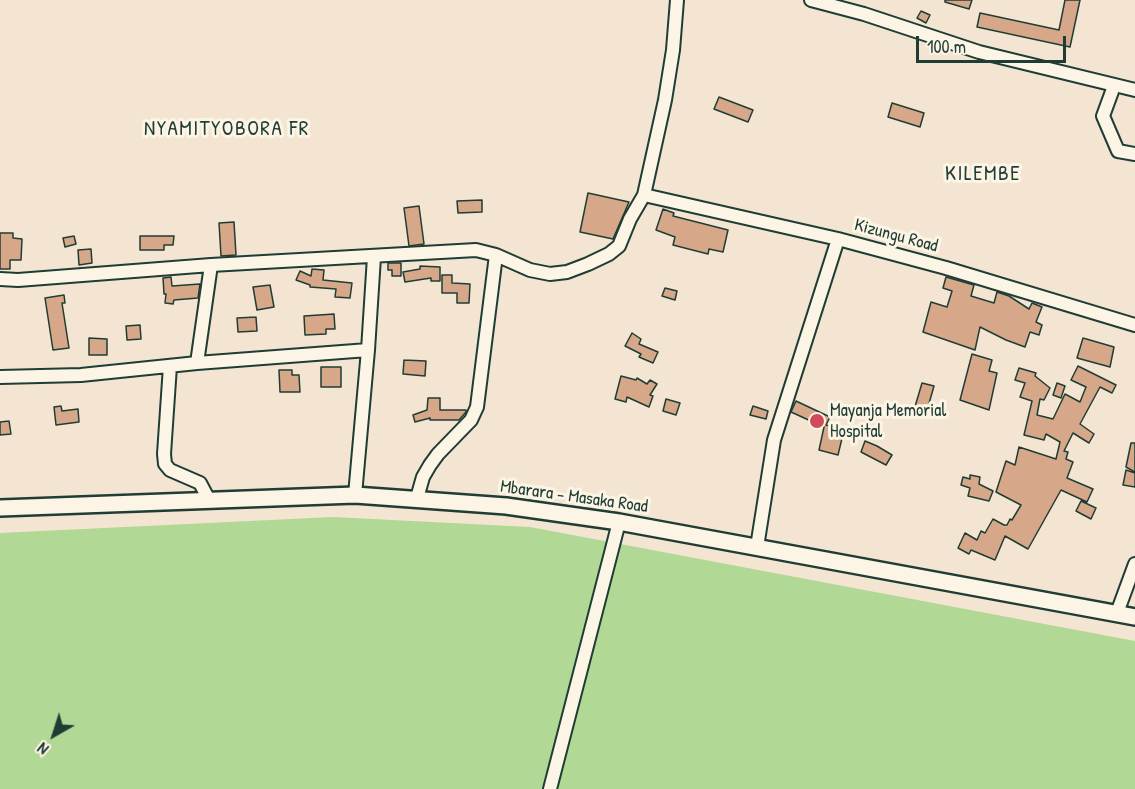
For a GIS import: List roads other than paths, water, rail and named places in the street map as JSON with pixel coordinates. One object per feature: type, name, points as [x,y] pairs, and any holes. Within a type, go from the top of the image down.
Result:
[{"type":"main road","name":"Mbarara - Masaka Road","points":[[0,508],[355,495],[506,506],[619,522],[1135,617]]},
{"type":"street","points":[[0,279],[476,249],[530,270],[549,274],[567,272],[588,264],[609,254],[619,246],[644,195],[665,100],[673,50],[677,0]]},
{"type":"street","points":[[812,0],[884,20],[979,52],[1135,90]]},
{"type":"street","points":[[1114,86],[1104,116],[1118,151],[1135,154]]},
{"type":"street","name":"Kizungu Road","points":[[644,195],[838,239],[946,268],[1135,325]]},
{"type":"street","points":[[757,547],[774,440],[838,239]]},
{"type":"street","points":[[417,498],[423,477],[430,465],[471,420],[477,407],[496,255]]},
{"type":"street","points":[[355,495],[374,257]]},
{"type":"street","points":[[197,363],[211,265]]},
{"type":"street","points":[[0,377],[81,375],[197,363],[368,350]]},
{"type":"street","points":[[170,366],[165,464],[170,470],[200,483],[209,500]]},
{"type":"street","points":[[550,789],[619,522]]},
{"type":"street","points":[[1117,614],[1135,564]]},
{"type":"place","name":"Mayanja Memorial Hospital","points":[[817,421]]},
{"type":"district","name":"NYAMITYOBORA FR","points":[[227,129]]},
{"type":"district","name":"KILEMBE","points":[[983,174]]}]
